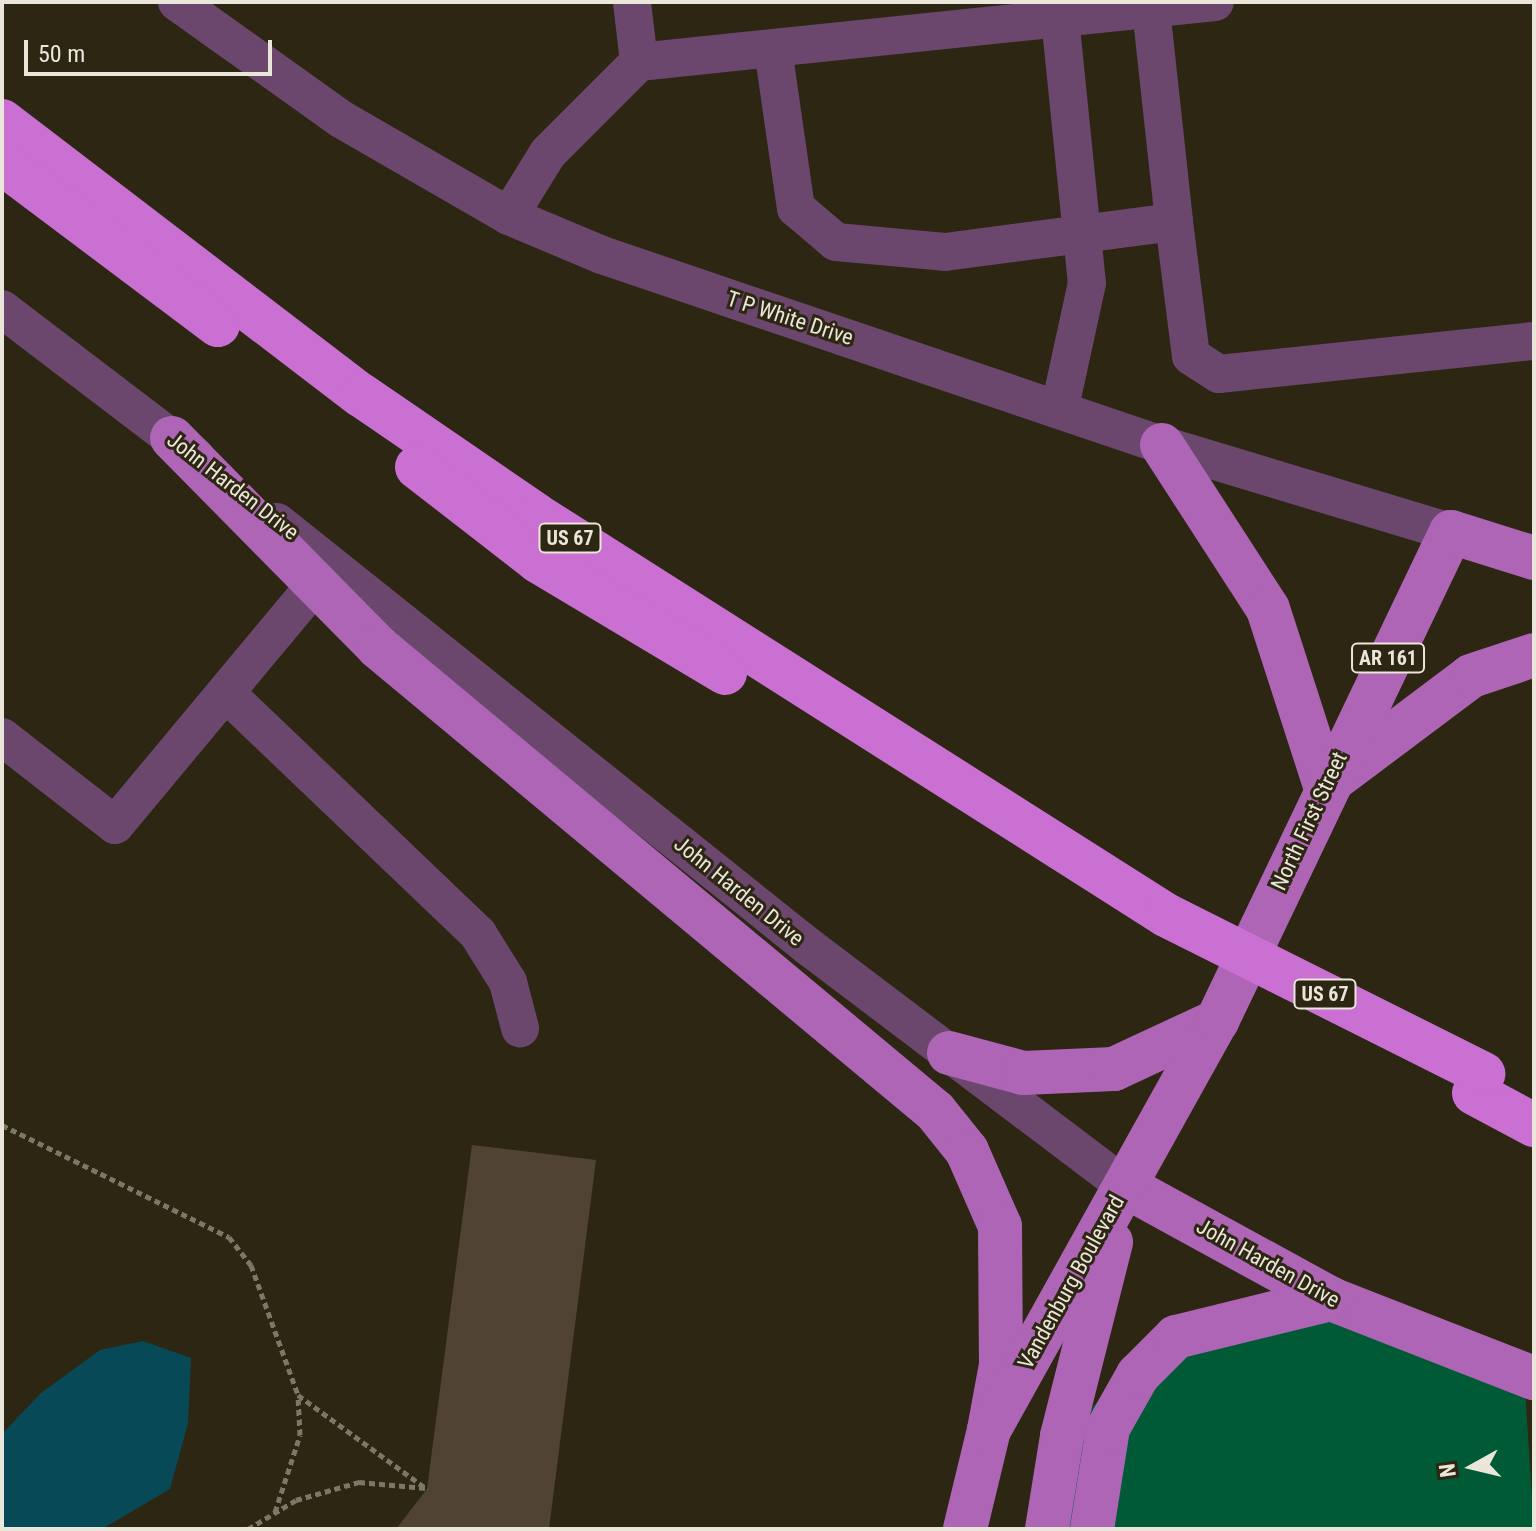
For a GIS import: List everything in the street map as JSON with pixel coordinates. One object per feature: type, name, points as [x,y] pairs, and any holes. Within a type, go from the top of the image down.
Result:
[{"type":"highway","name":"US 67","points":[[2,121],[361,395],[536,515],[1162,925]]},
{"type":"highway","name":"US 67","points":[[2,163],[538,561],[1162,925],[1478,1083],[1534,1125]]},
{"type":"highway","name":"US 67","points":[[1478,1083],[1534,1099]]},
{"type":"main road","points":[[172,438],[378,647],[935,1111],[967,1151],[1000,1226],[1001,1365],[989,1430]]},
{"type":"main road","points":[[1162,445],[1268,609],[1325,785],[1471,676],[1534,655]]},
{"type":"main road","points":[[1451,532],[1534,558]]},
{"type":"main road","name":"North First Street","points":[[1125,1186],[1217,1021],[1325,785],[1451,532]]},
{"type":"main road","points":[[949,1053],[1023,1073],[1114,1069],[1217,1021]]},
{"type":"main road","name":"Vandenburg Boulevard","points":[[965,1529],[989,1430],[1125,1186]]},
{"type":"main road","name":"Vandenburg Boulevard","points":[[1047,1529],[1062,1436],[1125,1186]]},
{"type":"main road","name":"John Harden Drive","points":[[1125,1186],[1331,1299],[1534,1378]]},
{"type":"main road","points":[[1092,1529],[1108,1428],[1138,1375],[1176,1337],[1331,1299]]},
{"type":"street","points":[[632,2],[639,62]]},
{"type":"street","points":[[509,216],[548,153],[639,62],[1215,2]]},
{"type":"street","name":"T P White Drive","points":[[191,6],[341,119],[509,216],[684,283],[1060,407],[1162,445],[1451,532]]},
{"type":"street","points":[[1151,9],[1191,356],[1219,374],[1534,341]]},
{"type":"street","points":[[1060,18],[1087,283],[1060,407]]},
{"type":"street","points":[[773,49],[796,208],[836,242],[945,252],[1174,222]]},
{"type":"street","name":"John Harden Drive","points":[[2,309],[172,438],[949,1053],[1125,1186]]},
{"type":"street","points":[[2,737],[115,825],[316,584]]},
{"type":"street","points":[[226,693],[478,934],[508,982],[520,1028]]},
{"type":"path","points":[[2,1125],[229,1237],[251,1265],[298,1395],[300,1435],[274,1513]]},
{"type":"path","points":[[248,1529],[296,1500],[359,1482],[427,1489],[298,1395]]},
{"type":"green space","points":[[1331,1299],[1524,1374],[1534,1529],[1047,1529],[1062,1436],[1156,1346]]},
{"type":"water","points":[[143,1341],[191,1358],[188,1423],[170,1489],[102,1529],[2,1529],[2,1434],[41,1393],[100,1350]]},
{"type":"building","points":[[472,1145],[596,1160],[549,1529],[396,1529],[427,1489]]}]
